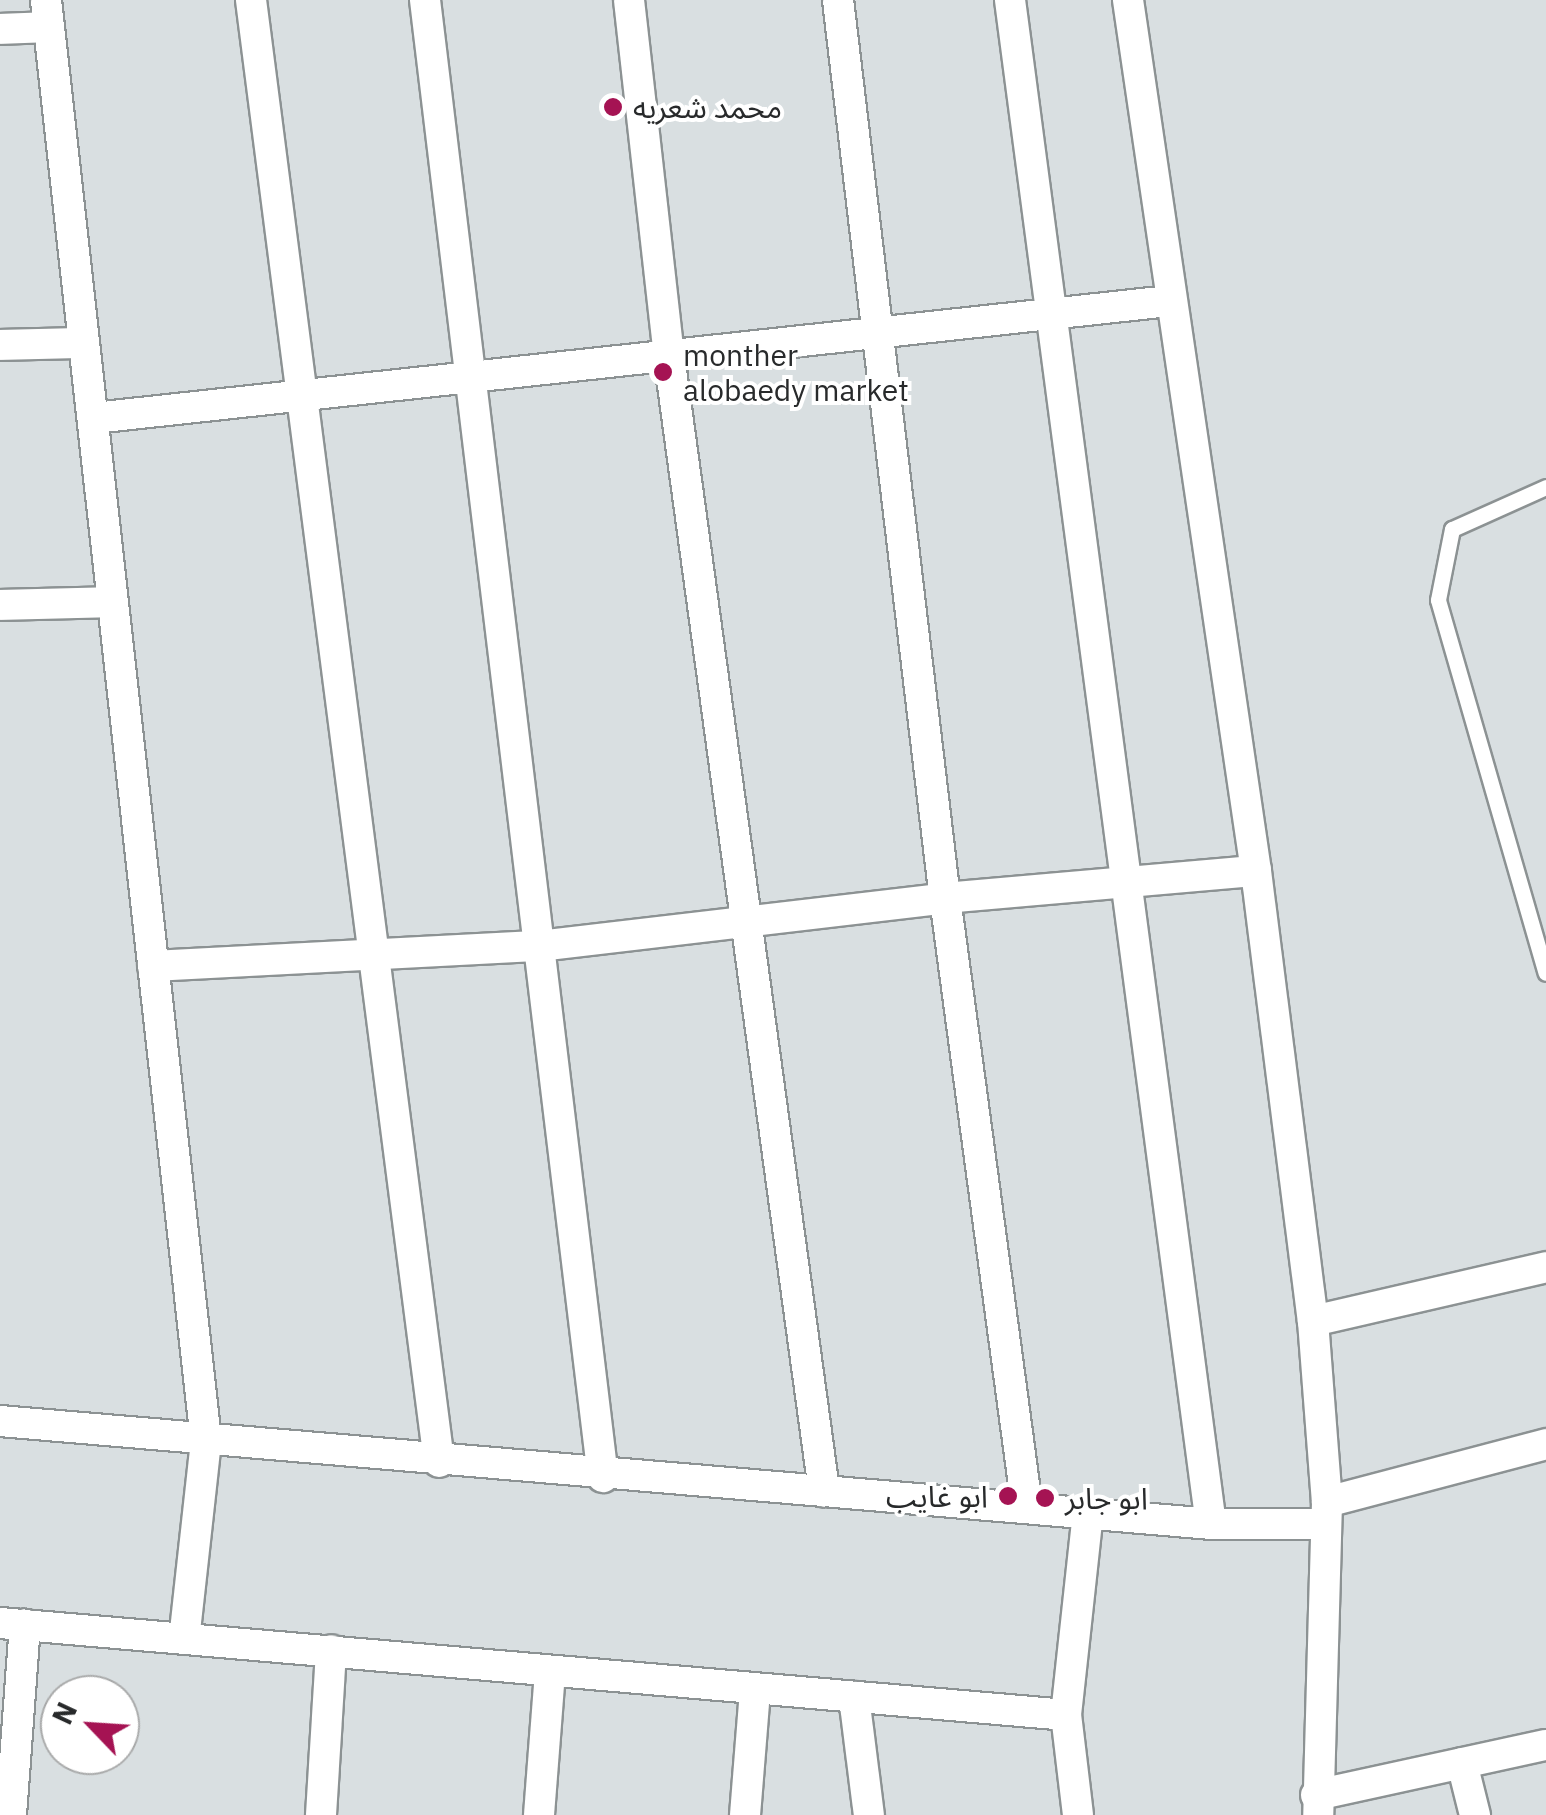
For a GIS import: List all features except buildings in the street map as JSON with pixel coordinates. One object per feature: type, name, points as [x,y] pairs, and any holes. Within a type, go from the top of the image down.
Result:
[{"type":"street","points":[[250,0],[440,1462]]},
{"type":"street","points":[[425,0],[603,1477]]},
{"type":"street","points":[[628,0],[669,356],[824,1491]]},
{"type":"street","points":[[838,0],[945,898],[1027,1507]]},
{"type":"street","points":[[1010,0],[1047,314],[1211,1524]]},
{"type":"street","points":[[1128,0],[1256,871],[1313,1322],[1326,1513],[1317,1805],[1546,1745]]},
{"type":"street","points":[[0,28],[48,13],[206,1441],[184,1639]]},
{"type":"street","points":[[94,418],[1170,300]]},
{"type":"street","points":[[0,344],[84,343]]},
{"type":"street","points":[[0,605],[112,602]]},
{"type":"street","points":[[153,966],[539,946],[945,898],[1256,871]]},
{"type":"street","points":[[1313,1322],[1546,1266]]},
{"type":"street","points":[[0,1421],[603,1477],[824,1491],[1211,1524],[1326,1513],[1546,1444]]},
{"type":"street","points":[[1078,1815],[1066,1715],[1088,1514]]},
{"type":"street","points":[[11,1815],[13,1624],[1066,1715]]},
{"type":"street","points":[[321,1815],[331,1650]]},
{"type":"street","points":[[539,1815],[550,1671]]},
{"type":"street","points":[[745,1815],[755,1690]]},
{"type":"street","points":[[854,1697],[869,1815]]},
{"type":"street","points":[[1462,1764],[1475,1815]]},
{"type":"lane","points":[[1546,487],[1452,529],[1438,600],[1546,973]]},
{"type":"place","name":"محمد شعريه","points":[[613,107]]},
{"type":"place","name":"monther alobaedy market","points":[[663,372]]},
{"type":"place","name":"ابو غايب","points":[[1008,1496]]},
{"type":"place","name":"ابو جابر","points":[[1045,1498]]}]
